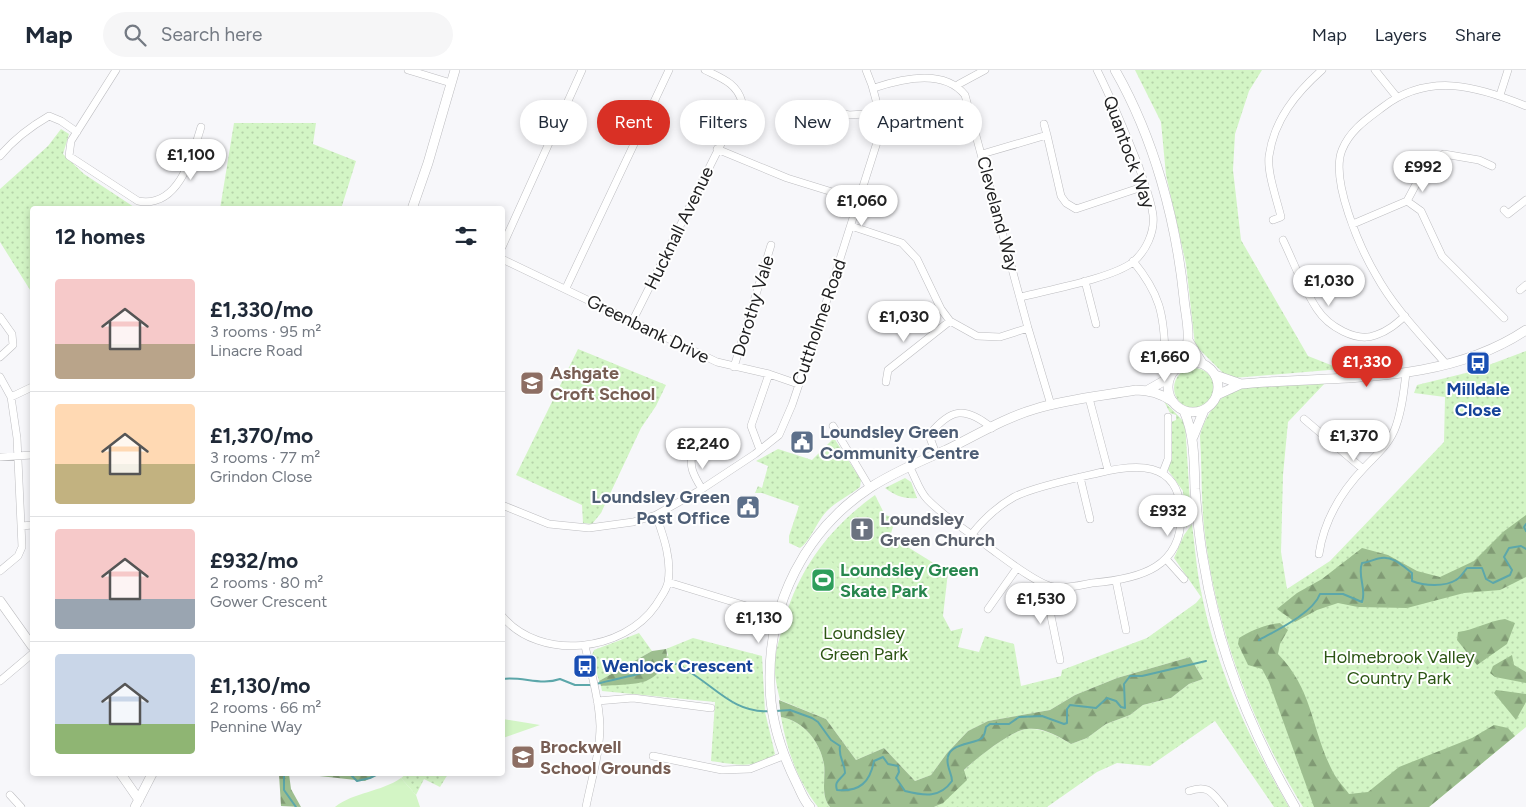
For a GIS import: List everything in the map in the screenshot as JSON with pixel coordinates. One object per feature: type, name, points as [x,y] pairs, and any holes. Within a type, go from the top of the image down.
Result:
[{"type":"street","points":[[116,70],[77,132],[68,151],[69,156],[88,170],[138,201],[148,203],[160,200],[172,194],[188,164],[201,127]]},
{"type":"street","points":[[408,70],[451,83]]},
{"type":"street","points":[[413,206],[455,70]]},
{"type":"street","points":[[505,240],[582,70]]},
{"type":"street","points":[[566,288],[669,70]]},
{"type":"street","name":"Hucknall Avenue","points":[[633,320],[742,102],[739,92],[732,84],[705,70]]},
{"type":"street","name":"Cuttholme Road","points":[[866,70],[877,100]]},
{"type":"street","points":[[874,88],[934,70],[944,73],[959,84],[985,70]]},
{"type":"street","name":"Quantock Way","points":[[1021,297],[1085,281],[1124,267],[1133,262],[1146,248],[1151,235],[1153,216],[1145,186],[1122,120],[1096,70]]},
{"type":"street","points":[[1115,70],[1128,92],[1160,177],[1181,274],[1188,340],[1202,363],[1216,375],[1242,384]]},
{"type":"street","points":[[1273,220],[1281,217],[1269,157],[1279,119],[1305,85],[1322,70]]},
{"type":"street","points":[[1375,70],[1396,96]]},
{"type":"street","points":[[1500,95],[1508,70]]},
{"type":"street","name":"Cleveland Way","points":[[959,84],[965,95],[982,154],[1028,328],[1051,405]]},
{"type":"street","points":[[1446,364],[1404,316],[1376,275],[1353,224],[1340,185],[1339,171],[1342,150],[1355,128],[1396,96],[1429,85],[1456,85],[1500,95],[1526,106]]},
{"type":"street","points":[[0,156],[28,129],[49,116],[61,121],[77,132]]},
{"type":"street","points":[[1044,124],[1061,196],[1066,203],[1076,209],[1145,186]]},
{"type":"street","points":[[982,154],[1047,135]]},
{"type":"street","name":"Cuttholme Road","points":[[505,506],[550,524],[589,528],[633,522],[656,515],[702,489],[760,450],[778,434],[798,384],[876,145]]},
{"type":"street","points":[[717,149],[787,178],[858,200]]},
{"type":"street","points":[[1353,224],[1407,201],[1429,160],[1444,154],[1479,160],[1492,166]]},
{"type":"street","points":[[1504,210],[1508,214],[1526,200]]},
{"type":"street","points":[[1407,201],[1421,211],[1442,256],[1504,318]]},
{"type":"street","points":[[851,226],[902,243],[917,259],[941,309],[950,321],[977,336],[1000,337],[1028,328]]},
{"type":"street","points":[[1283,240],[1317,310],[1340,331],[1356,336],[1374,336],[1391,328],[1404,316]]},
{"type":"street","name":"Dorothy Vale","points":[[734,367],[771,245]]},
{"type":"street","name":"Greenbank Drive","points":[[505,260],[633,320],[717,362],[769,374],[798,384]]},
{"type":"street","points":[[1133,262],[1158,299],[1163,320],[1165,354]]},
{"type":"street","points":[[1085,281],[1096,324]]},
{"type":"street","points":[[0,317],[14,340],[13,345],[0,357]]},
{"type":"street","points":[[886,382],[888,370],[950,321]]},
{"type":"street","points":[[1217,395],[1242,384],[1406,373],[1485,353],[1526,330]]},
{"type":"street","points":[[810,807],[783,756],[772,711],[770,651],[776,615],[786,588],[802,557],[824,526],[870,488],[910,466],[1008,419],[1051,405],[1148,390],[1169,378],[1177,367],[1188,340]]},
{"type":"street","points":[[1177,367],[1187,362],[1202,363]]},
{"type":"street","points":[[1319,554],[1322,530],[1337,502],[1363,469],[1384,448],[1396,427],[1406,373]]},
{"type":"street","name":"Cuttholme Road","points":[[760,450],[752,426],[769,374]]},
{"type":"street","points":[[1193,437],[1204,410],[1217,395],[1218,383],[1216,375]]},
{"type":"street","points":[[0,377],[11,397],[18,456],[22,526],[22,547],[18,556],[0,571]]},
{"type":"street","points":[[1169,378],[1168,392],[1172,401]]},
{"type":"street","points":[[11,397],[30,388]]},
{"type":"street","points":[[1148,390],[1172,401],[1184,410],[1194,412],[1204,410]]},
{"type":"street","points":[[1089,398],[1108,470]]},
{"type":"street","points":[[1184,410],[1193,437],[1197,520],[1206,574],[1221,635],[1237,687],[1262,747],[1295,807]]},
{"type":"street","points":[[936,454],[929,436],[942,419],[966,412],[978,416],[992,428]]},
{"type":"street","points":[[1163,472],[1168,459],[1168,417]]},
{"type":"street","points":[[1304,419],[1363,469]]},
{"type":"street","points":[[833,426],[870,488]]},
{"type":"street","points":[[693,451],[690,461],[693,474],[702,489]]},
{"type":"street","points":[[0,458],[30,456]]},
{"type":"street","points":[[910,466],[926,498],[972,534],[1017,568],[1054,587],[1116,581],[1145,573],[1166,559],[1175,549],[1180,536],[1182,526],[1180,494],[1163,472],[1138,466],[1108,470],[1015,497],[983,520],[972,534]]},
{"type":"street","points":[[1080,477],[1090,519]]},
{"type":"street","points":[[505,619],[524,635],[557,646],[584,646],[631,630],[650,614],[668,582],[669,566],[664,538],[656,515]]},
{"type":"street","points":[[22,526],[30,526]]},
{"type":"street","points":[[1166,559],[1184,579]]},
{"type":"street","points":[[988,609],[1017,568]]},
{"type":"street","points":[[1116,581],[1126,630]]},
{"type":"street","points":[[668,582],[776,615]]},
{"type":"street","points":[[1054,587],[1051,616],[1060,660]]},
{"type":"street","points":[[0,601],[30,643]]},
{"type":"street","points":[[584,646],[597,700],[599,742],[586,807]]},
{"type":"street","points":[[0,681],[30,656]]},
{"type":"street","points":[[597,700],[633,698],[711,708]]},
{"type":"street","points":[[653,756],[722,770],[750,769],[783,756]]},
{"type":"street","points":[[122,776],[137,803]]},
{"type":"street","points":[[137,803],[151,776]]},
{"type":"street","points":[[1189,791],[1200,787],[1209,790],[1224,807]]},
{"type":"street","points":[[10,795],[21,807]]},
{"type":"green space","points":[[1135,70],[1262,70],[1249,91],[1235,134],[1233,170],[1241,240],[1308,356],[1341,369],[1233,378],[1223,373],[1195,345],[1186,264],[1166,175],[1161,122]]},
{"type":"green space","points":[[234,123],[316,123],[313,144],[356,161],[342,206],[220,206]]},
{"type":"green space","points":[[61,129],[69,134],[63,154],[84,174],[132,206],[30,206],[30,290],[0,242],[0,189],[48,146]]},
{"type":"green space","points":[[578,349],[666,385],[656,406],[641,428],[601,513],[592,524],[583,523],[582,505],[516,475]]},
{"type":"green space","name":"Holmebrook Valley Country Park","points":[[1526,351],[1526,727],[1429,807],[1303,807],[1284,775],[1252,707],[1226,637],[1217,601],[1209,564],[1202,504],[1200,436],[1206,418],[1222,398],[1235,390],[1260,385],[1326,382],[1288,422],[1283,475],[1281,552],[1287,589],[1330,561],[1444,442],[1445,397],[1414,393],[1417,385],[1470,372]]},
{"type":"green space","points":[[1194,368],[1208,374],[1214,388],[1208,402],[1194,408],[1180,402],[1174,388],[1180,374]]},
{"type":"green space","points":[[1164,401],[1185,423],[1191,518],[1186,528],[1183,491],[1168,470],[1171,456],[1171,422],[1176,420],[1176,415],[1170,413]]},
{"type":"green space","points":[[834,438],[861,480],[860,487],[828,510],[800,548],[789,543],[789,536],[799,506],[762,493],[755,493],[758,486],[762,488],[768,466],[756,461],[778,449],[812,460]]},
{"type":"green space","points":[[905,478],[911,482],[917,498],[900,496],[885,488]]},
{"type":"green space","name":"Loundsley Green Park","points":[[875,495],[885,515],[896,518],[890,536],[948,572],[943,616],[951,631],[963,628],[958,647],[979,652],[985,636],[1014,644],[1021,686],[1061,676],[1062,670],[1147,638],[1196,603],[1201,597],[1174,558],[1184,535],[1192,524],[1200,587],[1226,679],[1261,757],[1289,807],[1274,807],[1215,721],[1150,766],[1117,763],[1097,772],[1047,807],[934,807],[944,801],[968,767],[993,746],[1021,730],[1045,731],[1071,744],[1087,738],[1106,724],[1130,715],[1143,705],[1171,698],[1189,684],[1203,679],[1190,657],[1117,678],[1075,695],[1050,710],[988,721],[968,731],[947,753],[931,775],[915,781],[884,748],[856,760],[826,719],[780,700],[775,677],[775,663],[788,608],[805,571],[829,537],[858,508]]},
{"type":"green space","points":[[1526,515],[1526,577],[1500,590],[1464,593],[1407,608],[1358,607],[1338,603],[1317,610],[1295,622],[1277,609],[1297,593],[1322,579],[1362,548],[1388,555],[1417,571],[1440,577],[1474,561],[1503,532]]},
{"type":"green space","name":"Loundsley Green Skate Park","points":[[830,560],[842,572],[831,582],[828,599],[810,596],[812,578]]},
{"type":"green space","points":[[1505,619],[1515,623],[1507,644],[1477,665],[1457,640],[1458,632]]},
{"type":"green space","points":[[1280,623],[1288,630],[1280,644],[1278,654],[1299,682],[1326,756],[1335,775],[1349,794],[1368,792],[1399,767],[1472,738],[1494,725],[1508,728],[1515,736],[1429,807],[1314,807],[1269,682],[1262,669],[1248,665],[1238,644],[1239,638],[1249,633]]},
{"type":"green space","points":[[639,633],[652,651],[599,681],[592,655],[594,650]]},
{"type":"green space","points":[[693,638],[762,656],[765,712],[775,754],[768,759],[744,765],[711,761],[715,702],[602,691],[601,686],[648,680],[668,655],[666,649]]},
{"type":"green space","points":[[666,649],[667,658],[665,663],[652,678],[639,683],[601,686],[599,681],[652,651]]},
{"type":"green space","points":[[1512,655],[1514,665],[1526,672],[1526,683],[1495,677],[1490,673],[1493,666]]},
{"type":"green space","points":[[1190,657],[1203,679],[1189,684],[1171,698],[1143,705],[1130,715],[1106,724],[1087,738],[1071,744],[1056,735],[1039,729],[1027,729],[1012,734],[964,770],[967,780],[943,803],[934,807],[830,807],[825,797],[824,764],[819,748],[804,728],[789,719],[781,717],[779,700],[826,719],[856,760],[884,748],[915,781],[931,775],[947,753],[968,731],[988,721],[1050,710],[1075,695],[1117,678]]},
{"type":"green space","points":[[1496,690],[1526,694],[1526,702],[1516,720],[1494,693]]},
{"type":"green space","points":[[781,717],[789,719],[804,728],[819,748],[824,764],[825,797],[830,807],[818,807],[804,786],[786,741]]},
{"type":"green space","points":[[505,719],[540,725],[505,737]]},
{"type":"green space","points":[[279,776],[289,776],[291,789],[301,807],[281,806]]},
{"type":"green space","points":[[319,776],[374,776],[365,781]]},
{"type":"green space","points":[[404,776],[447,776],[440,787],[424,779],[416,795],[401,778]]},
{"type":"green space","points":[[401,778],[416,795],[420,807],[335,807],[351,798],[393,783]]},
{"type":"waterway","points":[[1526,524],[1524,527],[1526,531]]},
{"type":"waterway","points":[[1259,640],[1310,608],[1320,594],[1343,594],[1362,602],[1362,563],[1381,558],[1390,559],[1398,562],[1412,573],[1412,581],[1434,585],[1446,584],[1456,580],[1467,568],[1482,568],[1486,579],[1493,583],[1510,575],[1512,570],[1504,557],[1509,548],[1521,546],[1526,549]]},
{"type":"waterway","points":[[776,711],[790,710],[812,718],[818,722],[831,740],[840,746],[845,773],[837,783],[837,790],[852,789],[863,784],[870,775],[874,761],[883,757],[888,764],[898,766],[899,772],[896,778],[905,791],[925,795],[937,793],[947,787],[952,781],[948,765],[950,752],[954,748],[982,738],[986,727],[990,724],[1009,724],[1019,717],[1042,716],[1064,724],[1067,723],[1067,709],[1070,705],[1096,708],[1107,698],[1116,701],[1121,707],[1125,708],[1124,684],[1130,676],[1142,676],[1206,661]]},
{"type":"waterway","points":[[596,684],[642,673],[656,666],[673,663],[678,664],[698,677],[735,704],[757,711],[769,711]]},
{"type":"waterway","points":[[505,679],[546,682],[560,679],[575,685],[592,685]]},
{"type":"waterway","points":[[284,776],[284,790],[296,807]]},
{"type":"waterway","points":[[352,776],[357,781],[374,776]]},
{"type":"place","name":"Milldale Close","points":[[1478,363]]},
{"type":"place","name":"Ashgate Croft School","points":[[532,383]]},
{"type":"place","name":"Loundsley Green Community Centre","points":[[802,442]]},
{"type":"place","name":"Loundsley Green Post Office","points":[[748,507]]},
{"type":"place","name":"Loundsley Green Church","points":[[862,529]]},
{"type":"place","name":"Loundsley Green Skate Park","points":[[823,580]]},
{"type":"place","name":"Wenlock Crescent","points":[[585,666]]},
{"type":"place","name":"Brockwell School Grounds","points":[[523,757]]}]
